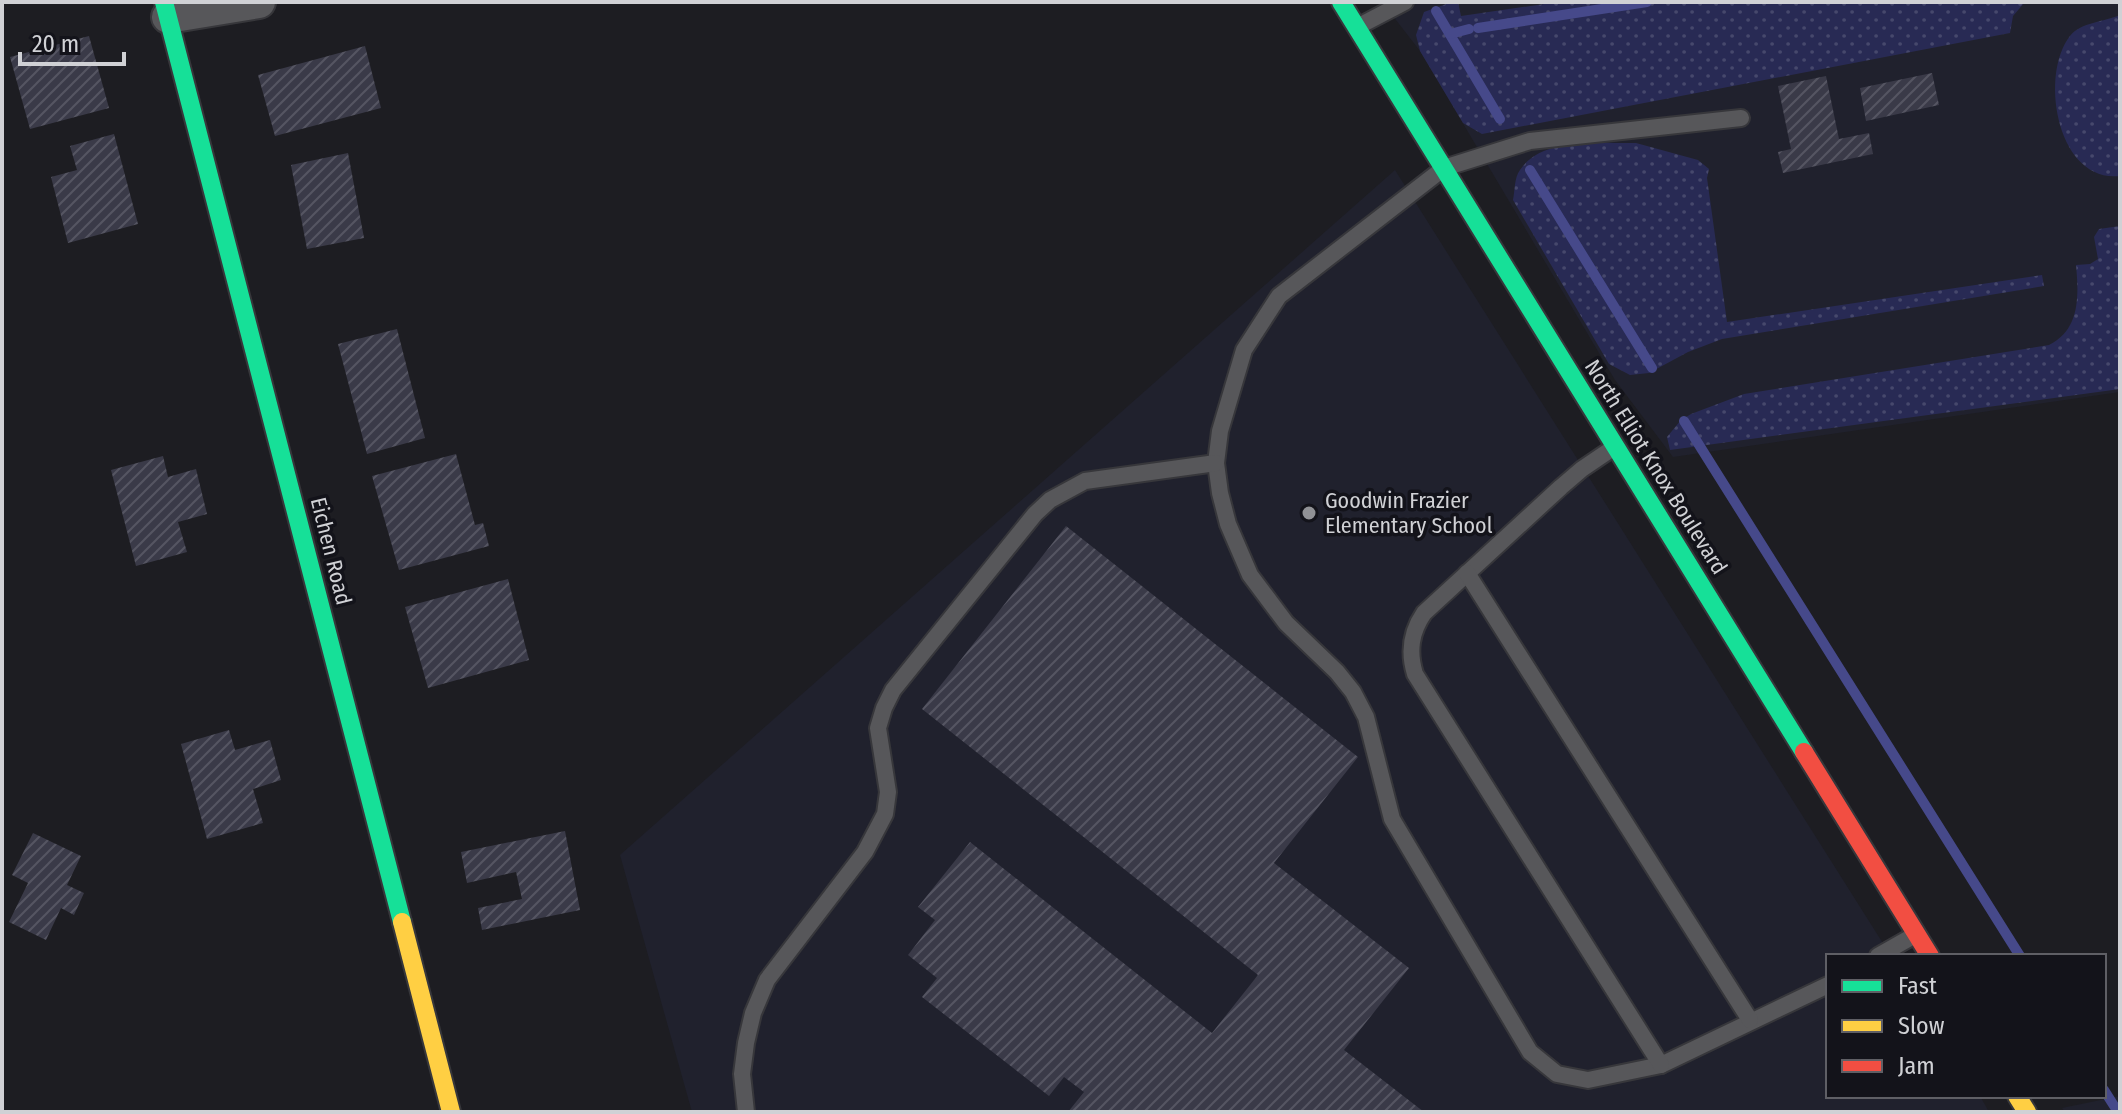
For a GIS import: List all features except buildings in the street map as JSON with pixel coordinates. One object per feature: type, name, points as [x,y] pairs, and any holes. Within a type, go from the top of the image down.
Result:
[{"type":"main road","name":"North Elliot Knox Boulevard","points":[[1341,2],[1929,954]]},
{"type":"main road","name":"Eichen Road","points":[[166,10],[451,1112]]},
{"type":"street","points":[[166,10],[259,2]]},
{"type":"lane","points":[[1357,27],[1405,2]]},
{"type":"lane","points":[[1741,118],[1530,141],[1444,168],[1279,296],[1244,350],[1220,431],[1216,463],[1228,524],[1250,575],[1286,623],[1337,672],[1353,692],[1366,717],[1392,819],[1530,1052],[1557,1074],[1588,1080],[1661,1065],[1826,986]]},
{"type":"lane","points":[[1615,447],[1571,478],[1424,613],[1416,625],[1410,658],[1415,674],[1661,1065]]},
{"type":"lane","points":[[746,1112],[742,1074],[746,1043],[753,1013],[767,980],[865,852],[885,814],[888,792],[878,728],[893,690],[1035,514],[1050,500],[1085,481],[1216,463]]},
{"type":"lane","points":[[1467,573],[1750,1020]]},
{"type":"lane","points":[[1881,954],[1916,934]]},
{"type":"shaded area","points":[[1382,2],[2120,2],[2120,392],[1673,457],[1615,380],[1420,51]]},
{"type":"shaded area","points":[[1458,2],[1461,16],[1558,2],[2025,2],[2013,16],[2010,33],[1482,134],[1463,123],[1420,51],[1416,35],[1424,12]]},
{"type":"shaded area","points":[[2120,15],[2120,176],[2098,174],[2081,163],[2068,145],[2060,123],[2056,75],[2061,54],[2075,31]]},
{"type":"shaded area","points":[[1636,143],[1698,160],[1709,169],[1707,178],[1727,322],[2042,275],[2044,286],[1722,339],[1688,352],[1649,373],[1630,375],[1609,364],[1513,200],[1520,170],[1530,159],[1543,152],[1573,144]]},
{"type":"shaded area","name":"Goodwin Frazier Elementary School","points":[[1395,170],[1890,954],[1826,954],[1826,1098],[1981,1098],[1989,1112],[692,1112],[620,855]]},
{"type":"shaded area","points":[[2120,226],[2120,389],[1670,450],[1667,437],[1681,420],[1744,394],[2049,345],[2067,331],[2072,321],[2077,300],[2076,265],[2090,264],[2098,259],[2094,237],[2099,229]]},
{"type":"shaded area","points":[[2120,1096],[2120,1112],[2065,1112],[2062,1108]]},
{"type":"waterway","points":[[1478,28],[1647,2]]},
{"type":"waterway","points":[[1436,11],[1500,119]]},
{"type":"waterway","points":[[1450,34],[1469,29]]},
{"type":"waterway","points":[[1530,170],[1652,368]]},
{"type":"waterway","points":[[1684,421],[2019,954]]},
{"type":"waterway","points":[[2106,1093],[2118,1112]]},
{"type":"traffic: fast","points":[[164,2],[402,922]]},
{"type":"traffic: fast","points":[[1341,2],[1804,752]]},
{"type":"traffic: slow","points":[[402,922],[451,1112]]},
{"type":"traffic: slow","points":[[2018,1098],[2027,1112]]},
{"type":"traffic: jam","points":[[1804,752],[1929,954]]},
{"type":"place","name":"Goodwin Frazier Elementary School","points":[[1309,513]]}]
